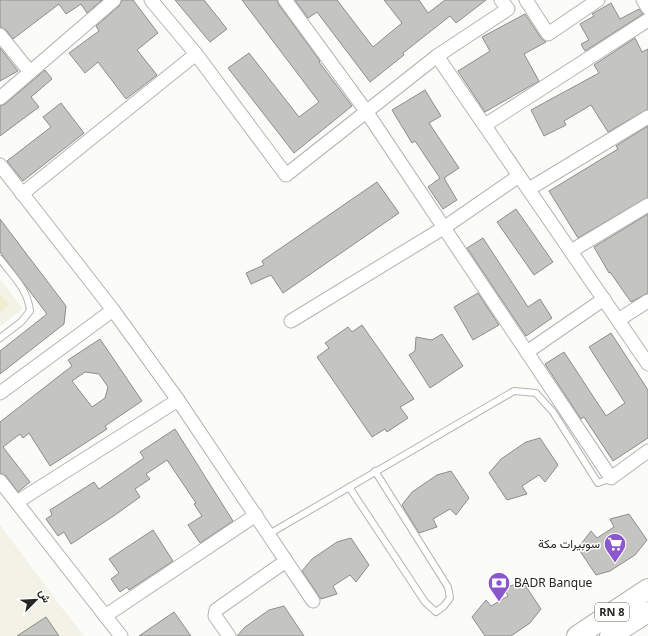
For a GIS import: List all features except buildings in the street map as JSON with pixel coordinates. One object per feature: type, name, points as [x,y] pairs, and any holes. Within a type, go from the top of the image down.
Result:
[{"type":"main road","name":"RN 8","points":[[577,636],[648,589]]},
{"type":"main road","name":"RN 8","points":[[610,636],[648,612]]},
{"type":"street","points":[[0,98],[114,0]]},
{"type":"street","points":[[151,0],[196,54],[286,175],[366,111],[505,4],[520,0]]},
{"type":"street","points":[[285,0],[366,111],[445,227],[611,478],[648,451]]},
{"type":"street","points":[[526,0],[548,34],[598,0]]},
{"type":"street","points":[[643,0],[648,8]]},
{"type":"street","points":[[485,125],[648,20]]},
{"type":"street","points":[[0,35],[30,72]]},
{"type":"street","points":[[22,194],[196,54]]},
{"type":"street","points":[[437,56],[648,364]]},
{"type":"street","points":[[529,189],[648,117]]},
{"type":"street","points":[[0,165],[113,310],[178,400],[313,601]]},
{"type":"street","points":[[291,321],[445,227],[519,176]]},
{"type":"street","points":[[571,251],[648,206]]},
{"type":"street","points":[[527,352],[604,299]]},
{"type":"street","points":[[618,320],[648,301]]},
{"type":"street","points":[[0,393],[113,310]]},
{"type":"street","points":[[17,502],[178,400]]},
{"type":"street","points":[[0,480],[121,636]]},
{"type":"street","points":[[105,616],[256,515]]},
{"type":"street","points":[[229,636],[215,616],[216,610],[286,561]]},
{"type":"lane","points":[[0,259],[23,288],[29,302],[30,311],[21,322],[0,338]]},
{"type":"lane","points":[[268,534],[514,391],[536,393],[553,412],[598,483],[611,478]]},
{"type":"lane","points":[[349,487],[425,602],[436,612],[444,606],[450,598],[448,587],[375,471]]},
{"type":"shaded area","points":[[0,279],[23,309],[0,326]]},
{"type":"shaded area","points":[[0,525],[59,604],[84,636],[0,636]]},
{"type":"green space","points":[[0,294],[9,305],[0,312]]},
{"type":"place","name":"سوبيرات مكة","points":[[615,564]]},
{"type":"place","name":"BADR Banque","points":[[499,602]]}]
